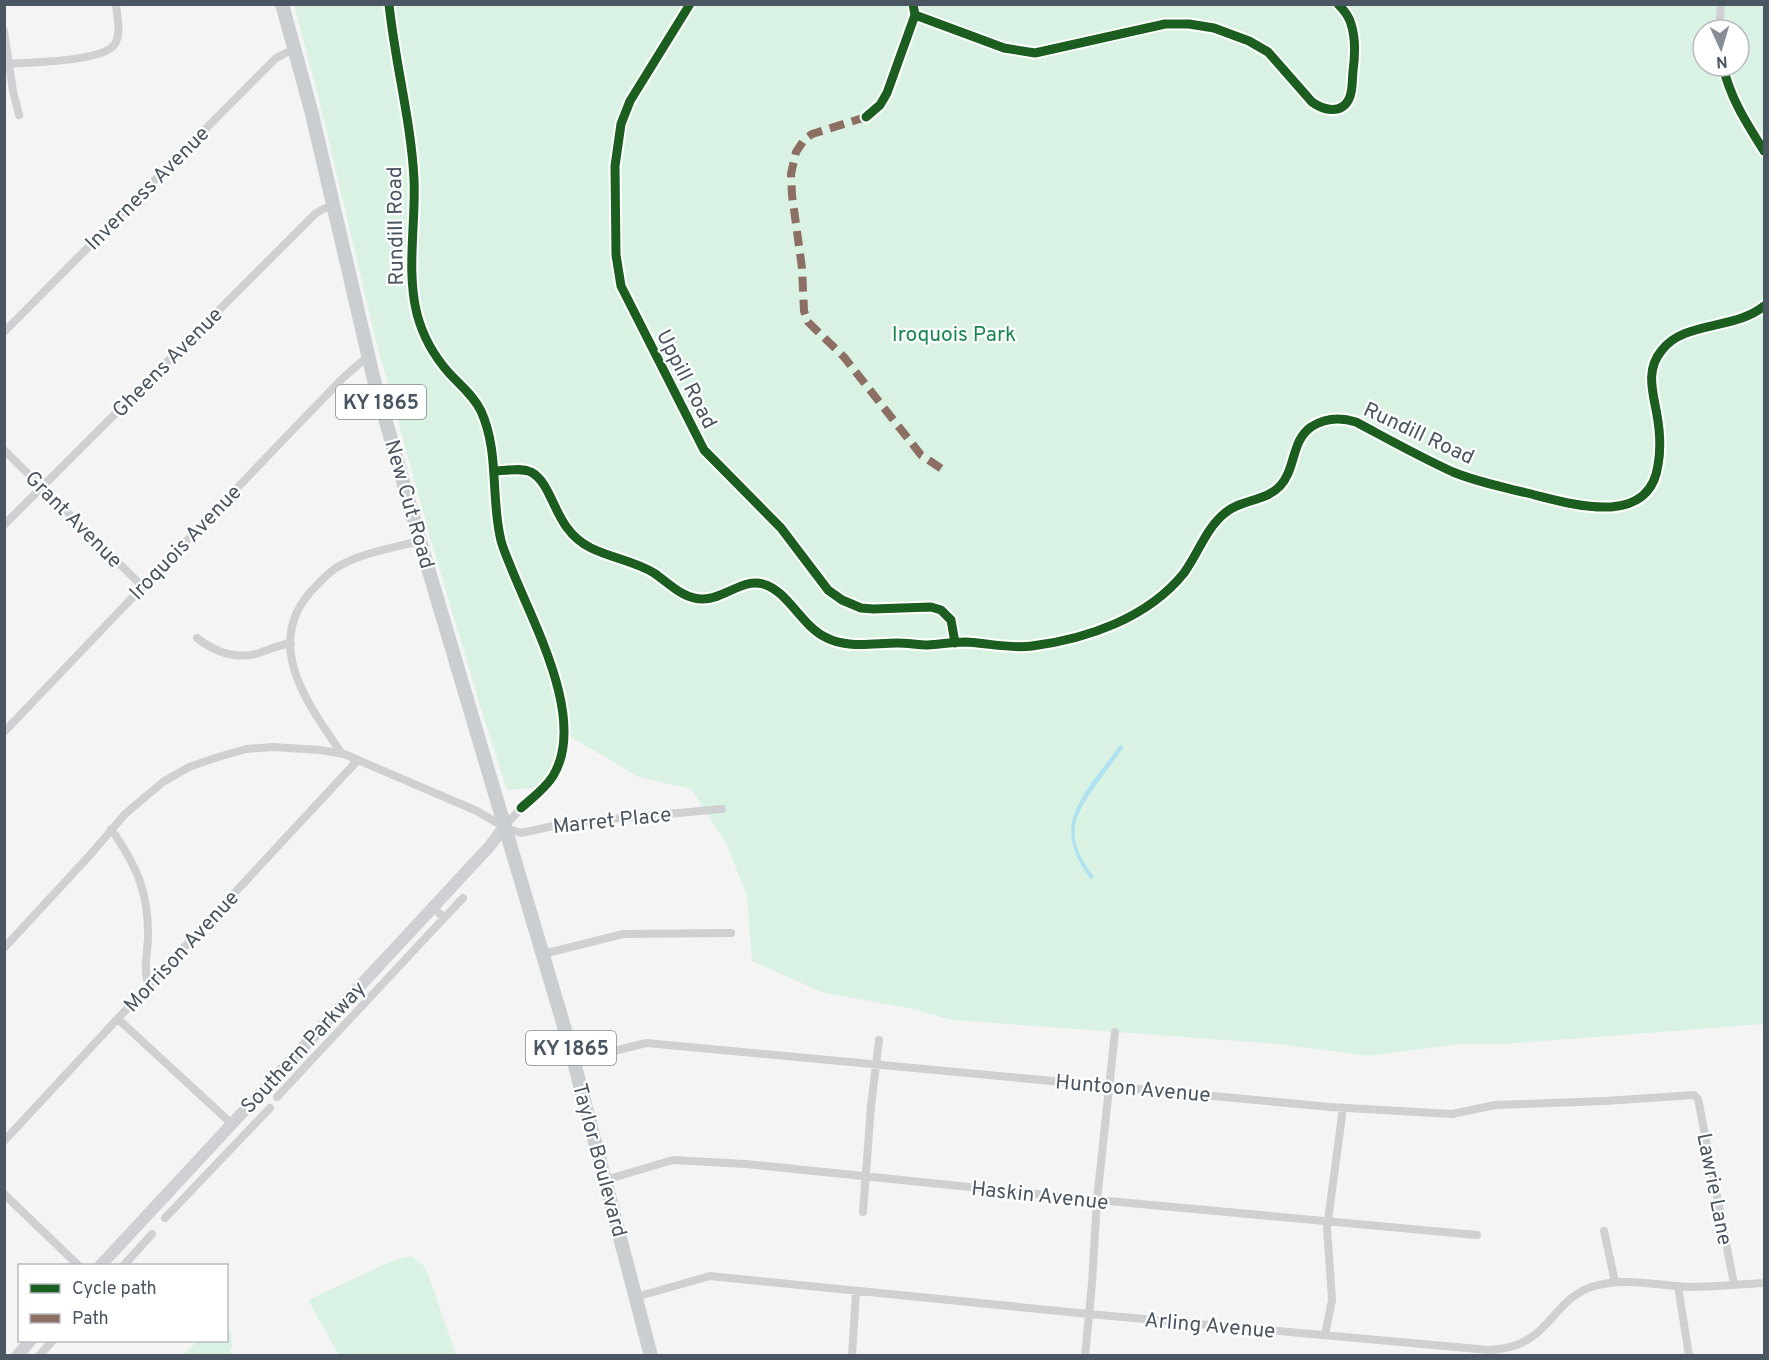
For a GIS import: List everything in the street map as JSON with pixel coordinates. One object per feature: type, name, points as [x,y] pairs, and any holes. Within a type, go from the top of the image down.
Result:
[{"type":"main road","name":"New Cut Road","points":[[282,4],[334,205],[368,356],[504,827]]},
{"type":"main road","name":"Southern Parkway","points":[[102,1264],[489,847],[504,827]]},
{"type":"main road","name":"Taylor Boulevard","points":[[504,827],[574,1061],[651,1356]]},
{"type":"main road","points":[[17,1356],[30,1342]]},
{"type":"street","points":[[9,64],[88,57],[113,47],[119,35],[116,4]]},
{"type":"street","name":"Rundill Road","points":[[388,4],[413,167],[414,302],[428,345],[450,374],[470,395],[480,411],[489,439],[495,471],[531,472],[542,483],[562,523],[581,543],[642,567],[689,597],[710,599],[750,583],[762,583],[776,590],[808,626],[831,640],[857,644],[954,643],[1028,647],[1070,640],[1097,632],[1146,606],[1166,591],[1184,573],[1215,522],[1223,514],[1242,504],[1264,497],[1279,488],[1287,476],[1299,440],[1312,426],[1328,419],[1341,418],[1356,422],[1453,472],[1487,483],[1589,507],[1619,506],[1634,502],[1651,487],[1658,466],[1659,430],[1651,383],[1655,360],[1667,344],[1679,336],[1744,318],[1764,306]]},
{"type":"street","name":"Uppill Road","points":[[690,4],[630,100],[621,124],[615,166],[616,269],[621,286],[704,450],[781,528],[828,590],[842,600],[861,608],[931,607],[941,610],[951,620],[954,643]]},
{"type":"street","points":[[866,117],[880,105],[887,93],[915,15],[913,4]]},
{"type":"street","points":[[915,15],[1004,48],[1035,53],[1165,24],[1189,24],[1214,28],[1249,41],[1268,52],[1312,102],[1319,107],[1332,110],[1343,106],[1350,99],[1354,66],[1355,45],[1352,27],[1348,16],[1338,4]]},
{"type":"street","points":[[4,31],[19,115]]},
{"type":"street","name":"Inverness Avenue","points":[[4,332],[276,57],[294,50]]},
{"type":"street","points":[[1726,78],[1739,111],[1764,151]]},
{"type":"street","name":"Gheens Avenue","points":[[4,525],[315,214],[334,205]]},
{"type":"street","name":"Iroquois Avenue","points":[[4,732],[282,440],[368,356]]},
{"type":"street","name":"Grant Avenue","points":[[4,450],[143,587]]},
{"type":"street","points":[[4,948],[140,800],[163,782],[189,767],[246,749],[273,747],[342,754],[477,811],[504,827],[544,788],[552,777],[561,751],[564,723],[557,684],[500,537],[495,471]]},
{"type":"street","points":[[342,754],[303,695],[292,663],[291,643],[294,624],[302,603],[329,573],[352,560],[420,540]]},
{"type":"street","points":[[197,638],[216,651],[241,656],[291,643]]},
{"type":"street","name":"Morrison Avenue","points":[[4,1141],[358,760]]},
{"type":"street","name":"Marret Place","points":[[504,827],[521,833],[567,823],[722,809]]},
{"type":"street","points":[[111,829],[129,855],[143,889],[148,916],[145,973],[149,986]]},
{"type":"street","points":[[277,1097],[463,898]]},
{"type":"street","points":[[433,907],[444,918]]},
{"type":"street","points":[[543,954],[623,934],[731,933]]},
{"type":"street","points":[[118,1019],[232,1124]]},
{"type":"street","points":[[1085,1356],[1097,1200],[1115,1032]]},
{"type":"street","points":[[863,1212],[879,1040]]},
{"type":"street","name":"Huntoon Avenue","points":[[574,1061],[646,1043],[1343,1108],[1452,1114],[1495,1105],[1694,1095]]},
{"type":"street","points":[[280,1071],[292,1082]]},
{"type":"street","name":"Lawrie Lane","points":[[1694,1095],[1698,1099],[1734,1284]]},
{"type":"street","points":[[165,1218],[270,1108]]},
{"type":"street","points":[[1325,1335],[1332,1300],[1327,1228],[1343,1108]]},
{"type":"street","name":"Haskin Avenue","points":[[605,1180],[677,1159],[1477,1235]]},
{"type":"street","points":[[4,1194],[77,1264]]},
{"type":"street","points":[[1604,1231],[1615,1282]]},
{"type":"street","points":[[125,1264],[152,1234]]},
{"type":"street","name":"Arling Avenue","points":[[636,1297],[710,1276],[1089,1314],[1489,1350],[1510,1347],[1527,1341],[1542,1331],[1578,1294],[1592,1287],[1625,1281],[1678,1286],[1764,1283]]},
{"type":"street","points":[[1678,1286],[1689,1356]]},
{"type":"street","points":[[852,1356],[856,1291]]},
{"type":"street","points":[[39,1356],[52,1342]]},
{"type":"green space","name":"Iroquois Park","points":[[294,5],[1764,5],[1764,1024],[1504,1044],[1459,1044],[1368,1056],[1280,1044],[953,1020],[909,1008],[824,993],[752,961],[747,896],[726,843],[691,789],[639,777],[564,733],[561,751],[541,787],[507,790],[430,537],[376,341],[319,99]]},
{"type":"green space","points":[[411,1256],[424,1266],[428,1274],[456,1355],[339,1355],[308,1300],[394,1260]]},
{"type":"green space","points":[[228,1332],[231,1333],[230,1352],[233,1355],[183,1355],[197,1342],[228,1342]]},
{"type":"water","points":[[1122,745],[1123,748],[1089,795],[1077,818],[1075,839],[1084,863],[1094,877],[1091,879],[1078,859],[1072,841],[1072,824],[1076,808],[1085,793]]},
{"type":"marked path","points":[[866,117],[812,134],[804,140],[796,152],[791,174],[792,195],[802,268],[804,311],[808,322],[844,357],[921,455],[945,471]]},
{"type":"cycle path","points":[[389,4],[414,179],[412,281],[417,314],[422,331],[434,353],[471,396],[487,426],[493,457],[497,520],[501,540],[544,645],[561,701],[564,728],[562,753],[550,781],[521,808]]},
{"type":"cycle path","points":[[690,4],[630,101],[621,124],[615,166],[616,255],[621,286],[704,450],[781,528],[828,590],[842,600],[861,608],[931,607],[941,610],[951,620],[955,643]]},
{"type":"cycle path","points":[[866,117],[880,105],[887,93],[915,15],[913,4]]},
{"type":"cycle path","points":[[915,15],[1004,48],[1035,53],[1165,24],[1189,24],[1214,28],[1249,41],[1268,52],[1312,102],[1332,110],[1346,104],[1349,99],[1354,59],[1353,30],[1349,18],[1338,4]]},
{"type":"cycle path","points":[[1726,78],[1745,121],[1764,151]]},
{"type":"cycle path","points":[[495,471],[518,469],[531,472],[539,478],[562,519],[578,540],[591,548],[647,569],[689,596],[711,598],[748,584],[763,584],[787,600],[816,632],[842,643],[928,645],[965,642],[1032,646],[1095,632],[1135,614],[1153,602],[1184,573],[1218,519],[1231,508],[1267,495],[1280,486],[1289,472],[1300,440],[1311,427],[1327,420],[1344,419],[1356,422],[1453,472],[1499,486],[1584,506],[1623,505],[1640,498],[1651,485],[1659,459],[1659,428],[1652,390],[1652,373],[1653,365],[1662,350],[1683,334],[1739,319],[1764,306]]}]
